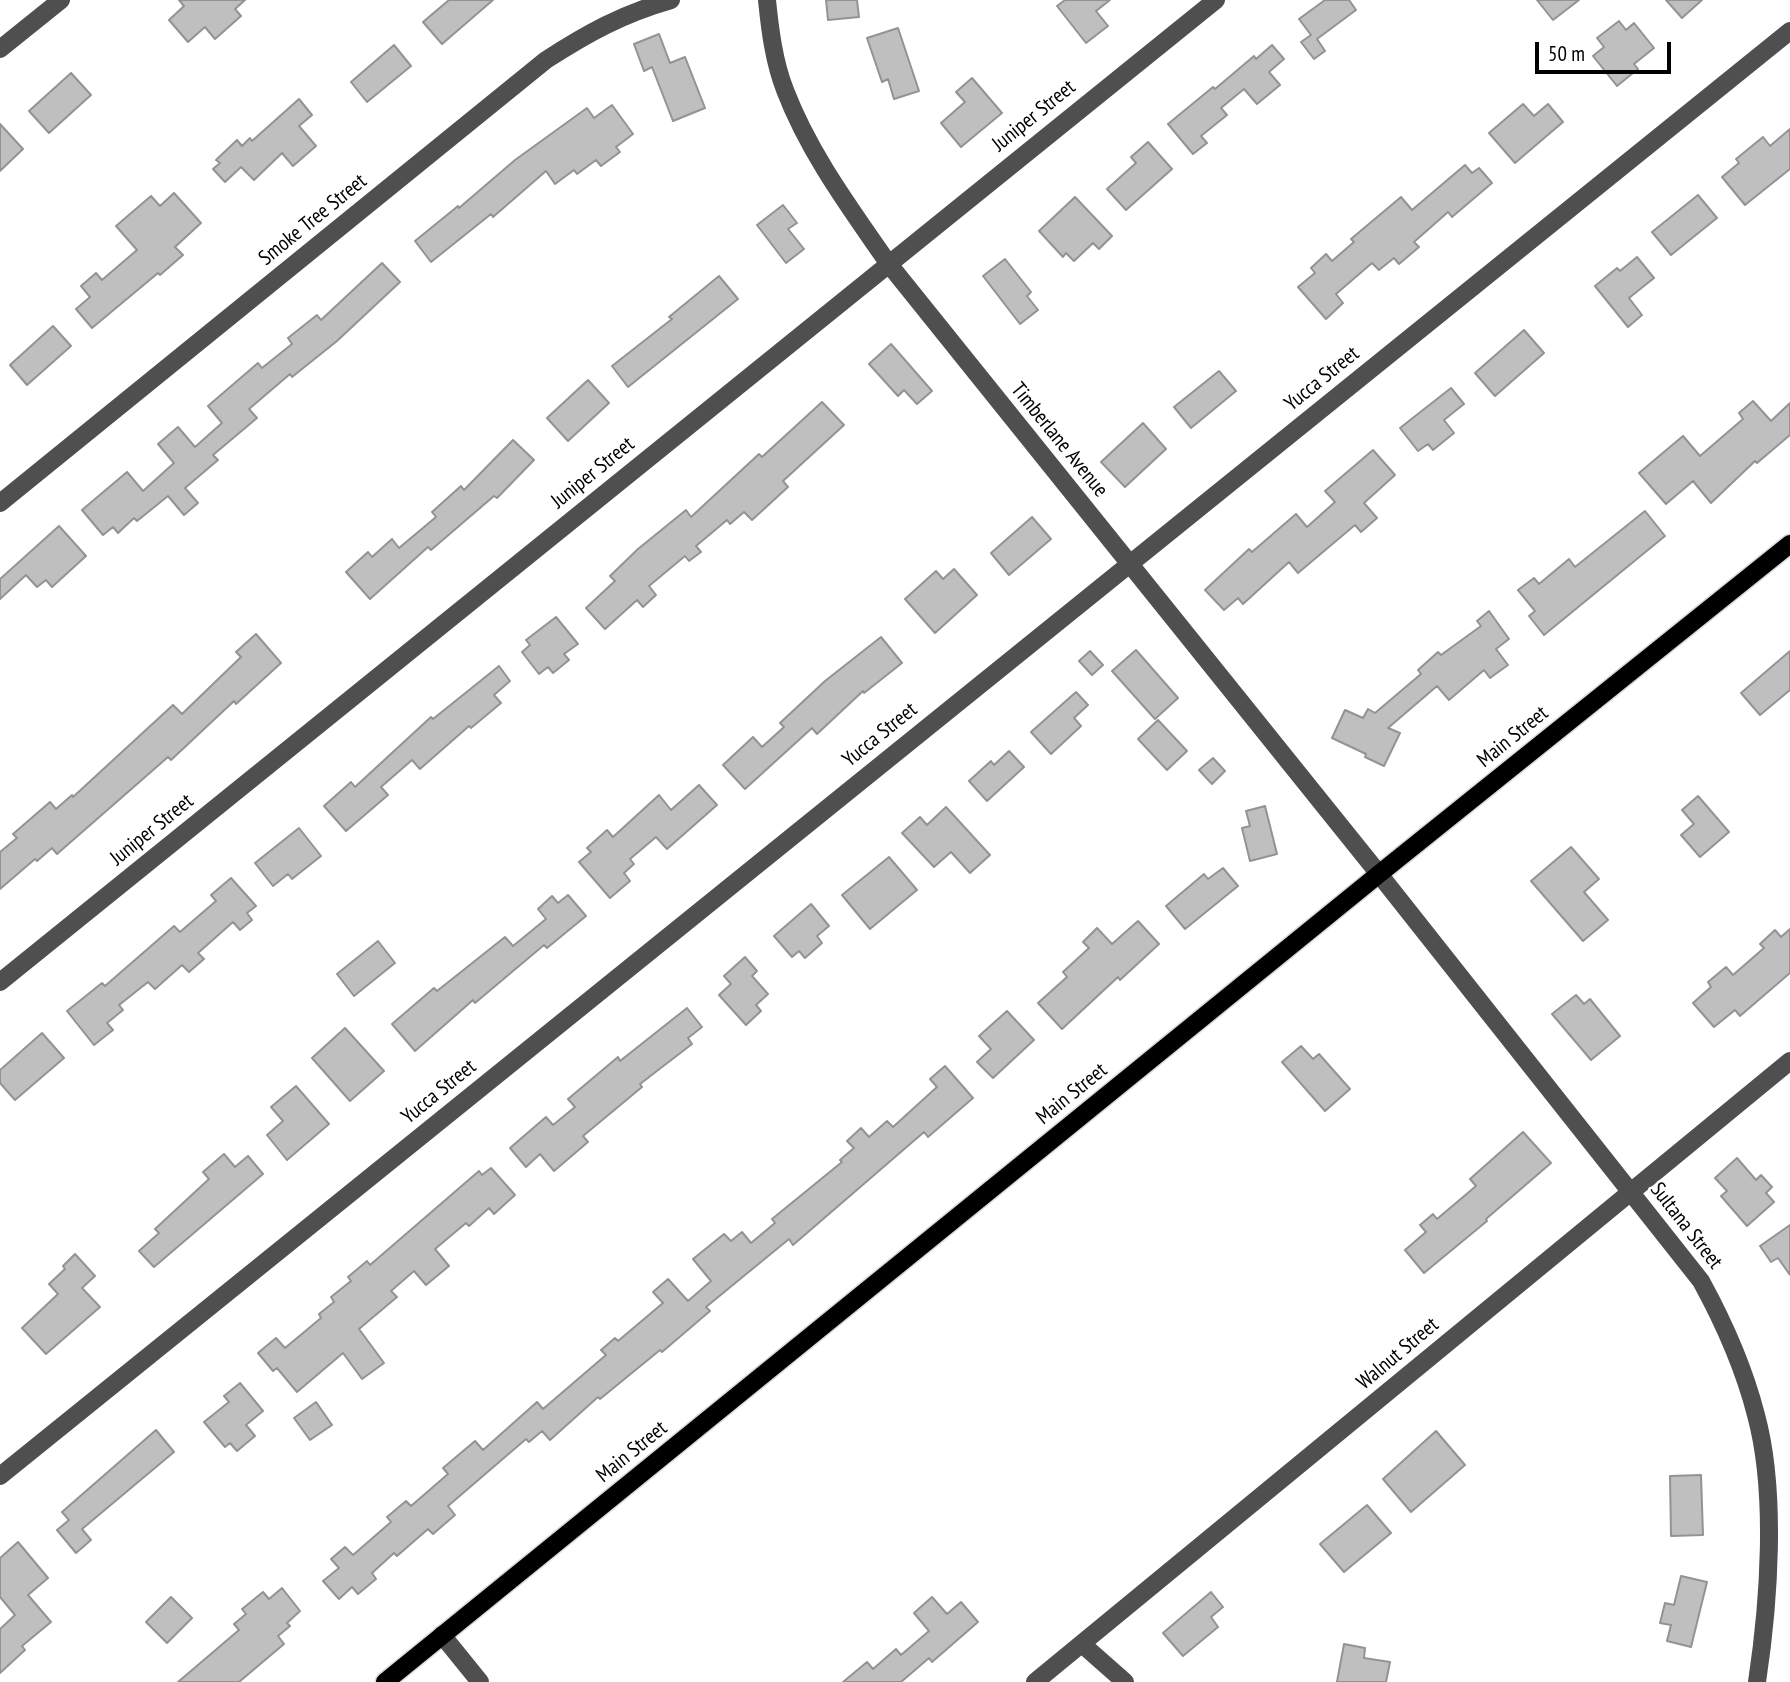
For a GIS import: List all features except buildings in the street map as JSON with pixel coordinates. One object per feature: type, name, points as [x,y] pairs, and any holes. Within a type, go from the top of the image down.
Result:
[{"type":"main road","name":"Main Street","points":[[385,1682],[1379,874],[1790,544]]},
{"type":"street","points":[[0,49],[61,0]]},
{"type":"street","name":"Smoke Tree Street","points":[[0,503],[546,60],[595,29],[642,8],[671,0]]},
{"type":"street","name":"Timberlane Avenue","points":[[767,0],[771,38],[785,90],[838,192],[888,262],[1379,874]]},
{"type":"street","name":"Juniper Street","points":[[0,982],[1206,3]]},
{"type":"street","name":"Yucca Street","points":[[0,1476],[1790,32]]},
{"type":"street","name":"Sultana Street","points":[[1379,874],[1701,1281],[1723,1322],[1757,1416],[1767,1471],[1768,1574],[1757,1682]]},
{"type":"street","name":"Walnut Street","points":[[1035,1682],[1790,1061]]},
{"type":"street","points":[[442,1635],[480,1682]]},
{"type":"street","points":[[1082,1644],[1125,1682]]}]
